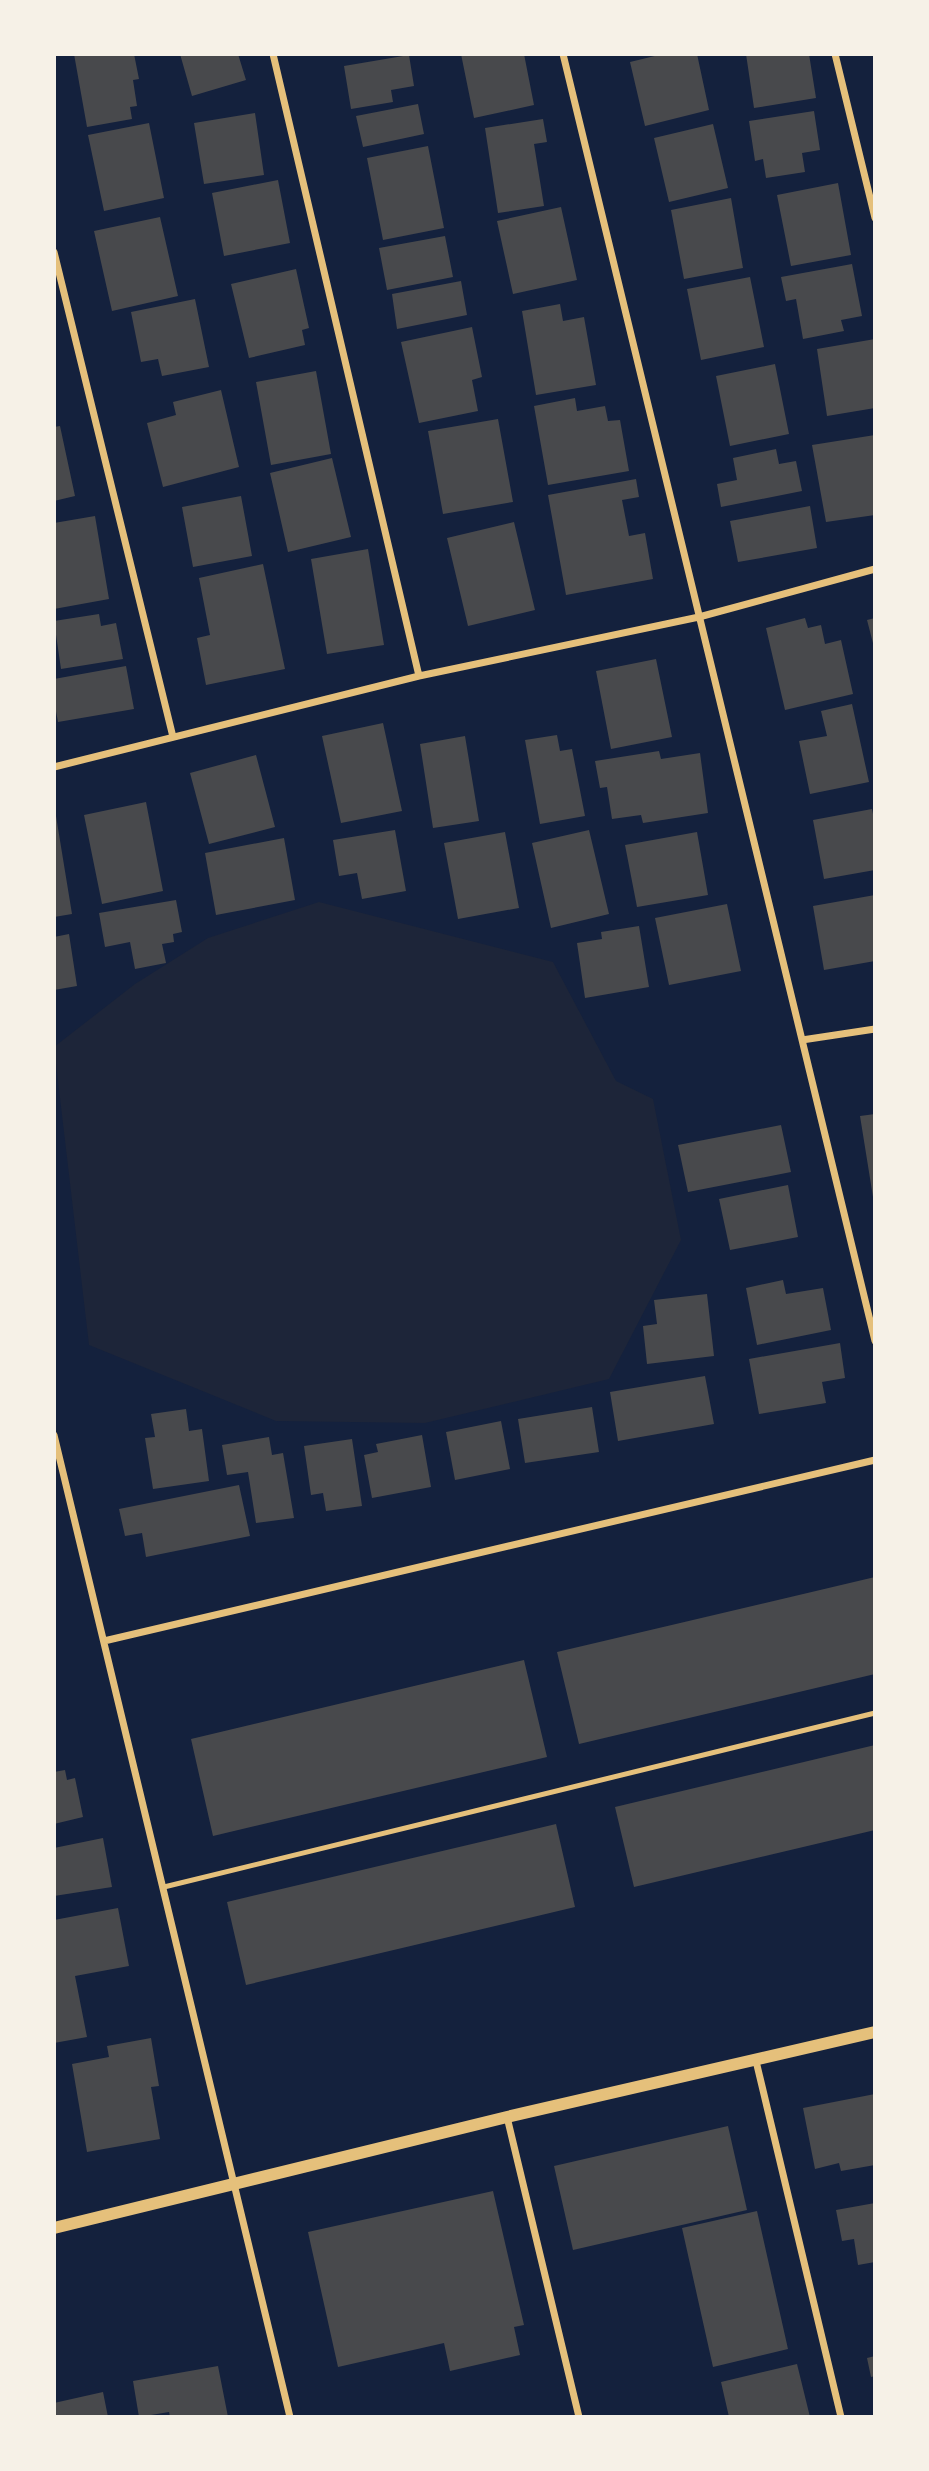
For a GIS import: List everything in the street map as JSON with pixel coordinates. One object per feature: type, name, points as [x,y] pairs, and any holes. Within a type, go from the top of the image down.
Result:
[{"type":"street","points":[[273,54],[419,676]]},
{"type":"street","points":[[564,54],[875,1341]]},
{"type":"street","points":[[835,54],[875,218]]},
{"type":"street","points":[[54,252],[173,737]]},
{"type":"street","points":[[54,767],[419,676],[699,617],[875,569]]},
{"type":"street","points":[[802,1040],[875,1029]]},
{"type":"street","points":[[54,1435],[290,2417]]},
{"type":"street","points":[[104,1641],[875,1460]]},
{"type":"street","points":[[54,2228],[507,2117],[875,2032]]},
{"type":"street","points":[[755,2061],[841,2417]]},
{"type":"street","points":[[507,2117],[579,2417]]},
{"type":"lane","points":[[164,1888],[875,1713]]},
{"type":"shaded area","points":[[319,902],[553,962],[616,1081],[653,1099],[681,1240],[609,1379],[425,1423],[276,1421],[89,1345],[54,1047],[135,984],[208,938]]},
{"type":"building","points":[[74,54],[134,54],[139,79],[133,80],[137,106],[130,107],[132,119],[87,127]]},
{"type":"building","points":[[180,54],[238,54],[246,80],[192,96]]},
{"type":"building","points":[[461,54],[524,54],[534,105],[474,118]]},
{"type":"building","points":[[663,54],[697,54],[709,110],[645,126],[630,62]]},
{"type":"building","points":[[746,54],[809,54],[816,98],[754,108]]},
{"type":"building","points":[[409,55],[414,86],[391,90],[393,102],[351,109],[344,66]]},
{"type":"building","points":[[418,104],[424,134],[363,147],[356,116]]},
{"type":"building","points":[[814,111],[820,150],[802,153],[805,172],[766,178],[763,159],[755,161],[749,121]]},
{"type":"building","points":[[255,113],[264,175],[204,184],[194,123]]},
{"type":"building","points":[[543,119],[547,142],[534,144],[544,206],[498,213],[485,128]]},
{"type":"building","points":[[149,123],[164,198],[104,211],[88,135]]},
{"type":"building","points":[[713,124],[728,188],[669,202],[654,138]]},
{"type":"building","points":[[428,146],[444,228],[383,240],[367,158]]},
{"type":"building","points":[[278,180],[290,243],[224,256],[212,193]]},
{"type":"building","points":[[838,183],[851,255],[791,266],[777,195]]},
{"type":"building","points":[[731,198],[743,268],[684,279],[671,210]]},
{"type":"building","points":[[561,207],[577,280],[513,294],[497,221]]},
{"type":"building","points":[[160,217],[178,296],[112,311],[94,231]]},
{"type":"building","points":[[445,236],[453,277],[387,290],[379,248]]},
{"type":"building","points":[[852,264],[862,316],[841,320],[844,331],[803,339],[796,299],[786,301],[781,277]]},
{"type":"building","points":[[296,269],[309,328],[302,330],[305,345],[249,358],[231,284]]},
{"type":"building","points":[[750,277],[764,347],[701,360],[687,289]]},
{"type":"building","points":[[461,281],[467,315],[397,329],[392,294]]},
{"type":"building","points":[[195,299],[209,367],[162,376],[158,359],[141,362],[131,312]]},
{"type":"building","points":[[560,304],[563,321],[584,317],[596,385],[536,395],[522,311]]},
{"type":"building","points":[[472,327],[482,377],[472,380],[478,411],[419,423],[401,342]]},
{"type":"building","points":[[875,339],[875,408],[827,416],[817,349]]},
{"type":"building","points":[[775,364],[789,434],[730,446],[716,376]]},
{"type":"building","points":[[316,371],[331,454],[271,465],[256,382]]},
{"type":"building","points":[[221,390],[239,467],[163,487],[147,423],[176,415],[173,402]]},
{"type":"building","points":[[575,398],[577,411],[605,406],[608,421],[620,420],[629,471],[548,485],[534,406]]},
{"type":"building","points":[[498,419],[513,502],[443,514],[428,431]]},
{"type":"building","points":[[60,426],[75,496],[54,501],[54,427]]},
{"type":"building","points":[[875,435],[875,515],[826,522],[812,445]]},
{"type":"building","points":[[776,449],[779,464],[796,461],[802,491],[721,507],[717,484],[737,480],[733,458]]},
{"type":"building","points":[[332,458],[351,537],[288,552],[270,473]]},
{"type":"building","points":[[636,479],[639,497],[622,500],[629,536],[645,533],[653,579],[566,595],[548,495]]},
{"type":"building","points":[[241,496],[252,556],[193,567],[182,507]]},
{"type":"building","points":[[810,506],[817,548],[738,562],[730,521]]},
{"type":"building","points":[[95,516],[109,599],[54,609],[54,523]]},
{"type":"building","points":[[514,522],[535,610],[468,626],[447,538]]},
{"type":"building","points":[[368,549],[384,645],[327,654],[311,559]]},
{"type":"building","points":[[263,564],[285,669],[206,685],[197,638],[210,635],[199,578]]},
{"type":"building","points":[[99,614],[101,626],[116,623],[123,659],[61,669],[54,621]]},
{"type":"building","points":[[805,618],[808,628],[821,625],[825,644],[841,640],[853,694],[785,710],[766,628]]},
{"type":"building","points":[[875,618],[875,647],[874,647],[867,620]]},
{"type":"building","points":[[656,659],[672,737],[611,749],[596,671]]},
{"type":"building","points":[[126,666],[134,709],[58,722],[54,679]]},
{"type":"building","points":[[852,704],[869,782],[810,794],[799,741],[827,736],[821,711]]},
{"type":"building","points":[[383,723],[402,811],[341,823],[322,736]]},
{"type":"building","points":[[557,735],[560,751],[572,749],[585,816],[540,824],[525,740]]},
{"type":"building","points":[[465,736],[479,821],[433,828],[420,744]]},
{"type":"building","points":[[659,751],[661,759],[700,753],[708,813],[643,823],[641,815],[612,819],[607,787],[600,788],[595,761]]},
{"type":"building","points":[[256,755],[275,827],[209,844],[190,773]]},
{"type":"building","points":[[146,802],[163,891],[102,904],[84,815]]},
{"type":"building","points":[[872,809],[875,824],[875,870],[824,879],[813,820]]},
{"type":"building","points":[[56,816],[72,914],[54,917],[54,817]]},
{"type":"building","points":[[395,830],[406,891],[362,899],[357,873],[339,876],[333,840]]},
{"type":"building","points":[[589,830],[609,914],[551,928],[532,843]]},
{"type":"building","points":[[505,832],[519,908],[458,919],[444,843]]},
{"type":"building","points":[[697,832],[708,895],[637,907],[625,845]]},
{"type":"building","points":[[284,838],[295,900],[216,915],[205,853]]},
{"type":"building","points":[[875,895],[875,961],[824,970],[813,906]]},
{"type":"building","points":[[176,900],[182,932],[173,934],[174,942],[162,944],[166,963],[135,969],[130,942],[105,947],[99,913]]},
{"type":"building","points":[[727,904],[741,971],[669,985],[655,918]]},
{"type":"building","points":[[639,926],[649,987],[585,998],[577,943],[602,939],[601,932]]},
{"type":"building","points":[[69,934],[77,986],[54,990],[54,937]]},
{"type":"building","points":[[875,1114],[875,1197],[873,1197],[860,1116]]},
{"type":"building","points":[[781,1125],[791,1172],[688,1192],[678,1145]]},
{"type":"building","points":[[788,1185],[798,1237],[730,1250],[719,1199]]},
{"type":"building","points":[[783,1280],[786,1294],[823,1288],[831,1330],[757,1345],[746,1288]]},
{"type":"building","points":[[707,1294],[714,1356],[647,1364],[643,1326],[657,1324],[654,1300]]},
{"type":"building","points":[[840,1343],[845,1378],[822,1382],[826,1403],[759,1414],[749,1359]]},
{"type":"building","points":[[705,1376],[714,1424],[618,1441],[610,1392]]},
{"type":"building","points":[[592,1407],[599,1452],[525,1463],[518,1419]]},
{"type":"building","points":[[186,1409],[189,1431],[202,1429],[209,1481],[153,1489],[145,1438],[155,1437],[151,1414]]},
{"type":"building","points":[[501,1421],[510,1469],[455,1480],[446,1432]]},
{"type":"building","points":[[422,1435],[431,1487],[372,1498],[364,1455],[378,1452],[376,1444]]},
{"type":"building","points":[[269,1437],[272,1455],[283,1453],[294,1518],[256,1523],[248,1472],[227,1475],[222,1445]]},
{"type":"building","points":[[352,1439],[362,1506],[326,1511],[323,1493],[311,1495],[304,1446]]},
{"type":"building","points":[[239,1485],[250,1536],[146,1557],[142,1533],[125,1536],[119,1509]]},
{"type":"building","points":[[875,1577],[875,1674],[579,1744],[557,1652]]},
{"type":"building","points":[[524,1660],[547,1757],[213,1836],[191,1739]]},
{"type":"building","points":[[875,1745],[875,1830],[634,1887],[615,1807]]},
{"type":"building","points":[[65,1770],[67,1780],[75,1778],[83,1817],[54,1824],[54,1772]]},
{"type":"building","points":[[556,1824],[575,1907],[246,1985],[227,1902]]},
{"type":"building","points":[[103,1838],[112,1887],[54,1896],[54,1848]]},
{"type":"building","points":[[118,1908],[129,1966],[75,1976],[87,2037],[54,2043],[54,1920]]},
{"type":"building","points":[[151,2038],[159,2086],[151,2087],[160,2139],[87,2152],[72,2064],[109,2057],[107,2046]]},
{"type":"building","points":[[875,2094],[875,2165],[841,2171],[839,2163],[815,2169],[803,2108]]},
{"type":"building","points":[[728,2126],[747,2210],[573,2250],[554,2166]]},
{"type":"building","points":[[493,2191],[524,2325],[514,2327],[520,2355],[450,2371],[444,2343],[338,2367],[308,2232]]},
{"type":"building","points":[[875,2203],[875,2262],[858,2265],[854,2239],[842,2241],[836,2210]]},
{"type":"building","points":[[757,2211],[788,2349],[713,2367],[682,2228]]},
{"type":"building","points":[[875,2356],[875,2376],[871,2377],[867,2358]]},
{"type":"building","points":[[797,2364],[810,2417],[729,2417],[721,2382]]},
{"type":"building","points":[[218,2366],[228,2417],[170,2417],[169,2412],[139,2417],[133,2381]]},
{"type":"building","points":[[103,2392],[108,2417],[54,2417],[54,2403]]}]
